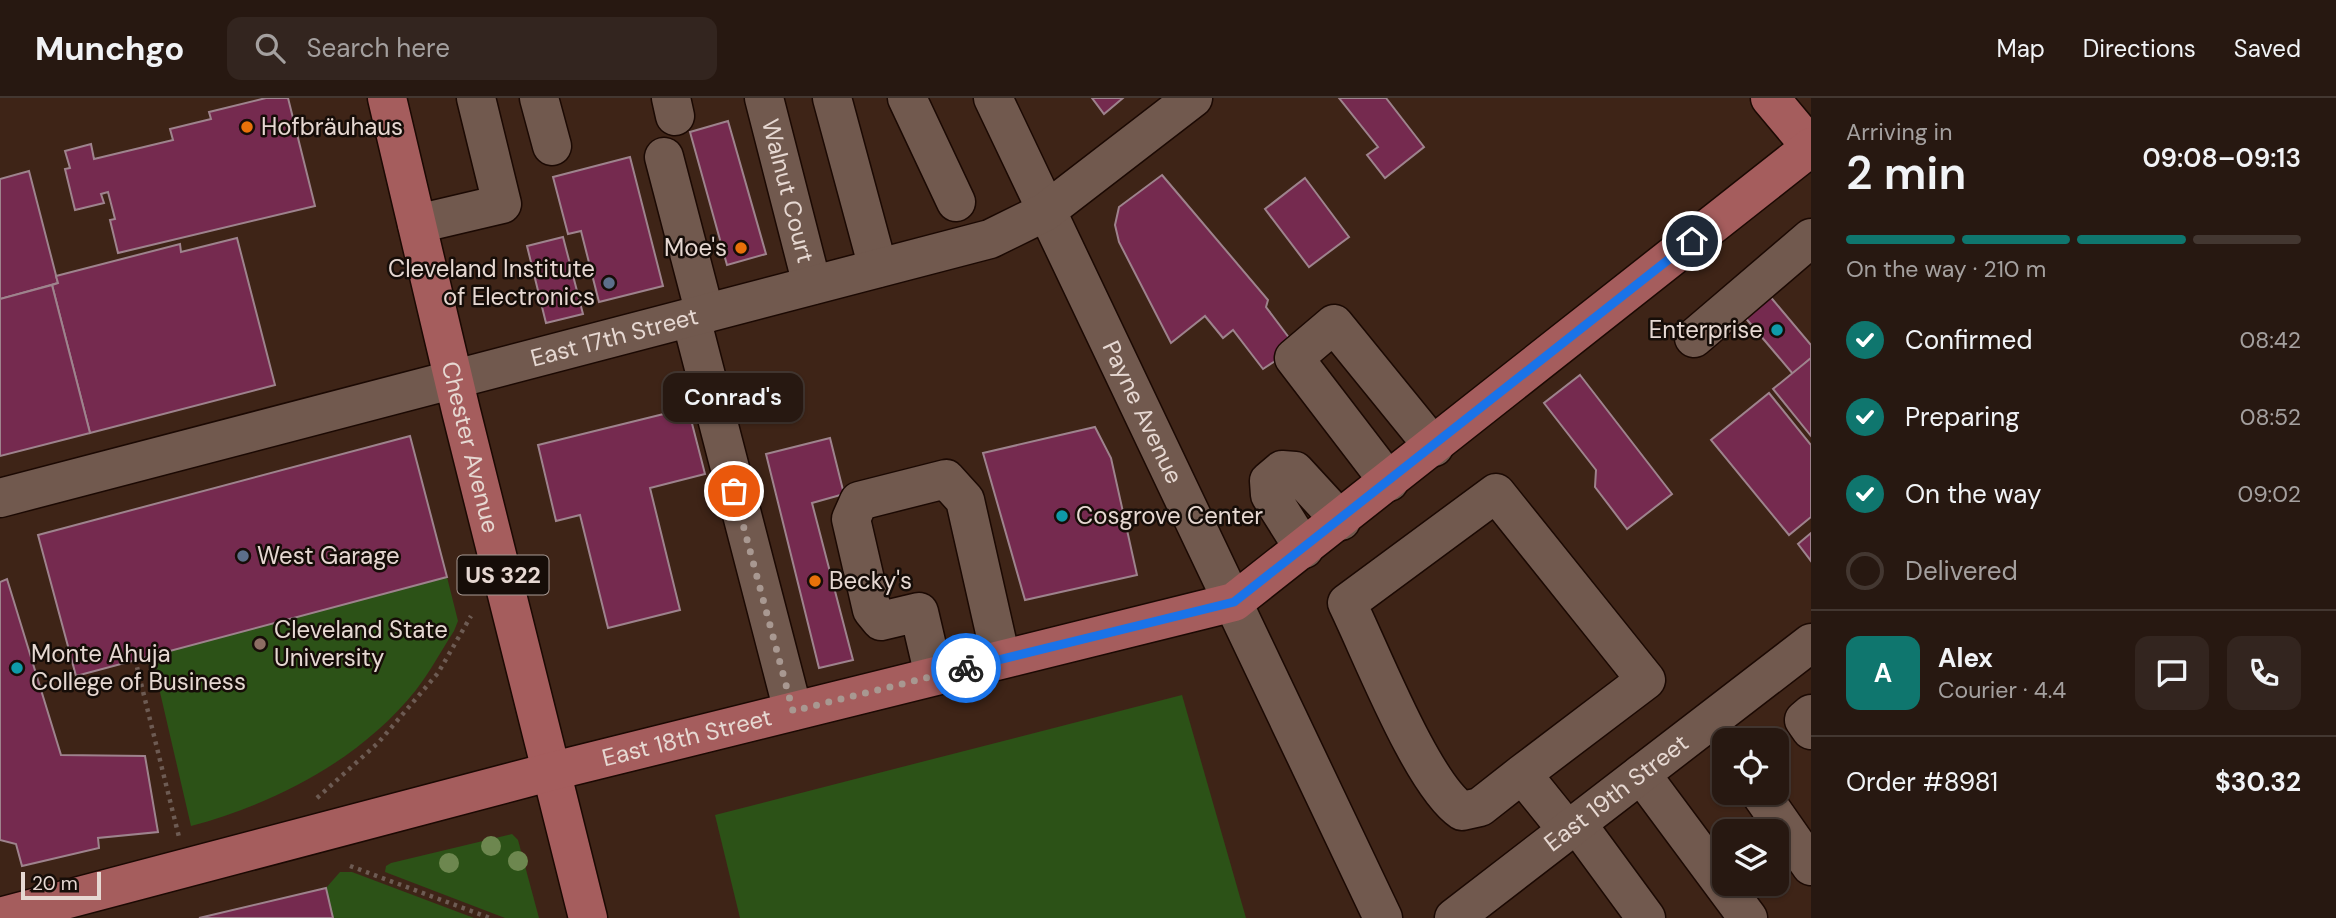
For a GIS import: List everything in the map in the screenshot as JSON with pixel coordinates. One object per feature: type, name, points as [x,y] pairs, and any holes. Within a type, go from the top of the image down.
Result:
[{"type":"main road","name":"Chester Avenue","points":[[387,98],[453,380],[588,918]]},
{"type":"main road","points":[[1770,98],[1811,147]]},
{"type":"main road","name":"East 18th Street","points":[[0,917],[553,771],[1234,602],[1341,521],[1811,147]]},
{"type":"street","points":[[417,224],[502,204],[476,98]]},
{"type":"street","points":[[539,98],[552,146]]},
{"type":"street","name":"Walnut Court","points":[[764,98],[812,285]]},
{"type":"street","points":[[832,98],[878,268]]},
{"type":"street","points":[[907,98],[956,202]]},
{"type":"street","name":"Payne Avenue","points":[[993,98],[1383,918]]},
{"type":"street","name":"East 17th Street","points":[[0,498],[990,239],[1045,212],[1193,98]]},
{"type":"street","points":[[664,157],[698,316],[793,711]]},
{"type":"street","points":[[1694,338],[1811,238]]},
{"type":"street","points":[[1389,482],[1294,358],[1334,324],[1434,447]]},
{"type":"street","points":[[1304,549],[1270,495],[1269,481],[1282,470],[1295,471],[1341,521]]},
{"type":"street","points":[[934,676],[919,612],[881,621],[872,610],[851,519],[859,501],[946,479],[965,500],[1001,660]]},
{"type":"street","points":[[1496,493],[1646,680],[1522,774],[1480,807],[1462,811],[1453,805],[1427,772],[1347,603],[1496,493]]},
{"type":"street","name":"East 19th Street","points":[[1454,918],[1811,643]]},
{"type":"street","points":[[1811,714],[1804,720],[1811,730]]},
{"type":"street","points":[[1522,774],[1572,827],[1646,918]]},
{"type":"street","points":[[1641,774],[1748,918]]},
{"type":"street","points":[[1768,805],[1811,866]]},
{"type":"path","points":[[315,800],[378,743],[438,673],[471,616]]},
{"type":"path","points":[[135,659],[179,836]]},
{"type":"path","points":[[350,866],[490,918]]},
{"type":"shaded area","points":[[0,98],[1811,98],[1811,918],[0,918]]},
{"type":"green space","points":[[447,577],[458,621],[426,676],[394,715],[343,758],[314,776],[254,805],[191,826],[156,675],[144,658]]},
{"type":"green space","points":[[1182,695],[1246,918],[740,918],[715,815]]},
{"type":"green space","points":[[512,834],[518,840],[539,918],[505,918],[385,872],[386,866],[391,863]]},
{"type":"green space","points":[[340,872],[352,872],[474,918],[333,918],[326,888]]},
{"type":"building","points":[[266,98],[288,98],[315,206],[118,253],[110,220],[115,219],[108,192],[101,194],[104,203],[75,210],[65,169],[70,168],[65,151],[91,144],[94,159],[173,140],[170,129],[211,119],[209,112]]},
{"type":"building","points":[[1092,98],[1123,98],[1104,114]]},
{"type":"building","points":[[1339,98],[1386,98],[1424,147],[1385,178],[1367,155],[1378,147]]},
{"type":"building","points":[[728,121],[766,254],[727,265],[690,132]]},
{"type":"building","points":[[630,157],[663,286],[599,302],[581,231],[568,234],[553,177]]},
{"type":"building","points":[[29,171],[58,283],[0,299],[0,179]]},
{"type":"building","points":[[1162,175],[1268,300],[1266,307],[1296,347],[1263,369],[1233,330],[1223,338],[1205,316],[1171,343],[1119,242],[1115,225],[1119,207]]},
{"type":"building","points":[[1305,178],[1349,237],[1309,267],[1265,209]]},
{"type":"building","points":[[563,237],[583,314],[546,323],[527,246]]},
{"type":"building","points":[[237,238],[275,385],[90,433],[52,285],[58,283],[56,276],[180,244],[181,252]]},
{"type":"building","points":[[52,285],[90,433],[0,456],[0,299]]},
{"type":"building","name":"Enterprise","points":[[1768,294],[1811,345],[1811,358],[1793,374],[1743,315]]},
{"type":"building","points":[[1811,358],[1811,436],[1773,389]]},
{"type":"building","points":[[1580,375],[1672,494],[1627,529],[1595,487],[1596,470],[1544,403]]},
{"type":"building","points":[[1769,393],[1811,445],[1811,517],[1789,535],[1711,440]]},
{"type":"building","points":[[688,408],[705,474],[650,488],[680,610],[608,628],[580,515],[556,521],[538,445]]},
{"type":"building","name":"Cosgrove Center","points":[[1095,427],[1111,458],[1137,575],[1025,600],[983,453]]},
{"type":"building","name":"West Garage","points":[[410,436],[447,577],[76,676],[38,535]]},
{"type":"building","name":"Becky's","points":[[830,438],[844,494],[812,503],[853,660],[819,668],[766,454]]},
{"type":"building","points":[[1811,533],[1811,561],[1798,544]]},
{"type":"building","name":"Monte Ahuja College of Business","points":[[7,579],[61,755],[145,756],[158,832],[98,838],[99,848],[22,866],[16,844],[0,840],[0,582]]},
{"type":"building","points":[[326,888],[333,918],[199,918]]},
{"type":"way so far","points":[[734,491],[793,711],[966,668]]},
{"type":"place","name":"Hofbräuhaus","points":[[247,127]]},
{"type":"place","name":"Moe's","points":[[741,248]]},
{"type":"place","name":"Cleveland Institute of Electronics","points":[[609,283]]},
{"type":"place","name":"Enterprise","points":[[1777,330]]},
{"type":"place","name":"Conrad's","points":[[734,491]]},
{"type":"place","name":"Cosgrove Center","points":[[1062,516]]},
{"type":"place","name":"West Garage","points":[[243,556]]},
{"type":"place","name":"Becky's","points":[[815,581]]},
{"type":"place","name":"Cleveland State University","points":[[260,644]]},
{"type":"place","name":"Monte Ahuja College of Business","points":[[17,668]]},
{"type":"route","points":[[966,668],[1234,602],[1341,521],[1692,241]]}]
